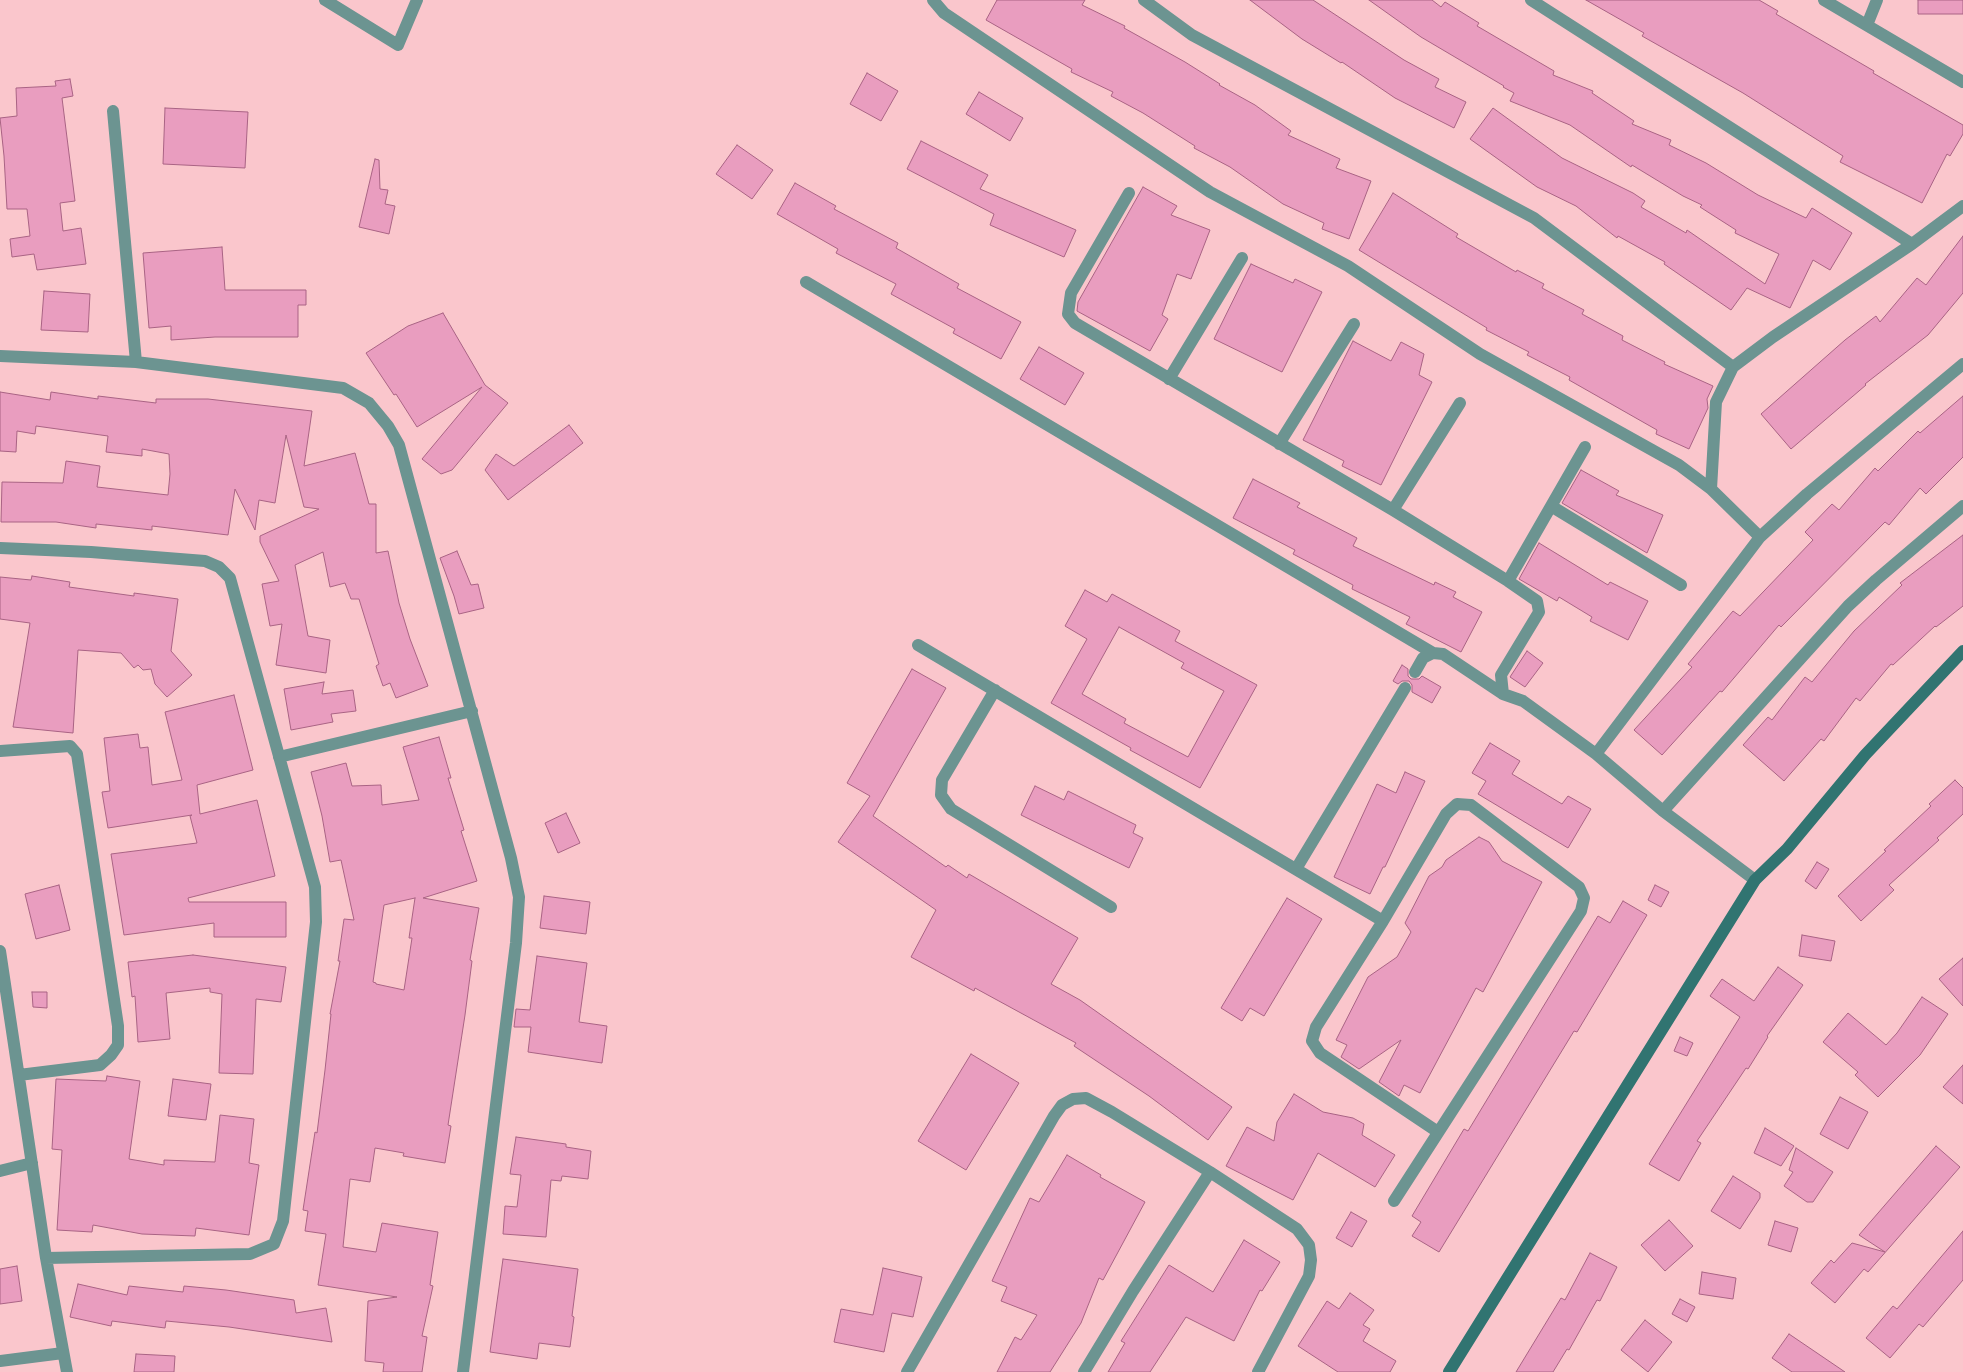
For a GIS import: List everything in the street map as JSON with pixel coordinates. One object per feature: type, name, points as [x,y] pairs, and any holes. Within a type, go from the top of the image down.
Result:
[{"type":"street","points":[[325,0],[398,45],[417,0]]},
{"type":"street","points":[[933,0],[944,13],[1210,192],[1348,266],[1480,354],[1679,465],[1711,489],[1760,536]]},
{"type":"street","points":[[1144,0],[1192,34],[1534,218],[1733,367]]},
{"type":"street","points":[[1531,0],[1912,244]]},
{"type":"street","points":[[1824,0],[1963,82]]},
{"type":"street","points":[[1867,25],[1877,0]]},
{"type":"street","points":[[113,111],[136,362]]},
{"type":"street","points":[[1129,193],[1071,293],[1068,314],[1075,323],[1393,510],[1537,601],[1539,612],[1501,675],[1503,694]]},
{"type":"street","points":[[1711,489],[1716,402],[1733,367],[1773,337],[1912,244],[1963,206]]},
{"type":"street","points":[[1169,379],[1242,258]]},
{"type":"street","points":[[806,282],[1432,653],[1443,654],[1503,694],[1523,701],[1596,754],[1663,811],[1755,880]]},
{"type":"street","points":[[1279,444],[1354,324]]},
{"type":"street","points":[[0,356],[136,362],[343,388],[369,404],[388,426],[399,445],[472,711],[511,858],[519,897],[516,943],[463,1372]]},
{"type":"street","points":[[1596,754],[1760,536],[1807,494],[1963,364]]},
{"type":"street","points":[[1393,510],[1460,403]]},
{"type":"street","points":[[1508,581],[1585,447]]},
{"type":"street","points":[[1551,506],[1681,585]]},
{"type":"street","points":[[1663,811],[1848,606],[1963,506]]},
{"type":"street","points":[[0,548],[91,552],[205,561],[220,567],[230,578],[315,887],[316,922],[283,1221],[274,1244],[250,1254],[46,1258]]},
{"type":"street","points":[[918,645],[1383,921]]},
{"type":"street","points":[[1449,1372],[1755,880],[1787,849],[1865,755],[1963,651]]},
{"type":"street","points":[[1415,672],[1424,658],[1432,653]]},
{"type":"street","points":[[1296,869],[1405,688]]},
{"type":"street","points":[[995,690],[942,780],[941,795],[951,809],[1111,907]]},
{"type":"street","points":[[279,757],[472,711]]},
{"type":"street","points":[[0,751],[70,746],[77,754],[118,1026],[118,1045],[100,1065],[18,1075]]},
{"type":"street","points":[[1394,1201],[1581,911],[1584,898],[1579,887],[1471,805],[1457,804],[1446,814],[1383,921],[1316,1027],[1312,1041],[1320,1053],[1438,1132]]},
{"type":"street","points":[[0,951],[46,1258],[67,1372]]},
{"type":"street","points":[[907,1372],[1062,1105],[1073,1099],[1086,1098],[1210,1172],[1297,1229],[1309,1245],[1311,1260],[1309,1276],[1258,1372]]},
{"type":"street","points":[[0,1171],[32,1163]]},
{"type":"street","points":[[1084,1372],[1133,1291],[1210,1172]]},
{"type":"street","points":[[0,1361],[63,1353]]},
{"type":"building","points":[[997,0],[1085,0],[1082,5],[1125,26],[1124,28],[1185,62],[1219,85],[1255,105],[1291,131],[1288,135],[1340,159],[1336,168],[1371,181],[1349,239],[1322,229],[1324,223],[1283,204],[1230,167],[1194,148],[1195,146],[1143,113],[1111,96],[1113,92],[1071,72],[1072,69],[986,20]]},
{"type":"building","points":[[1250,0],[1313,0],[1404,60],[1439,79],[1435,87],[1466,102],[1454,128],[1395,98],[1342,62],[1302,39]]},
{"type":"building","points":[[1369,0],[1432,0],[1441,7],[1445,2],[1479,23],[1477,26],[1554,71],[1553,75],[1593,91],[1592,93],[1634,121],[1632,124],[1671,140],[1669,145],[1706,163],[1758,195],[1806,218],[1812,208],[1852,233],[1830,270],[1813,260],[1790,308],[1747,288],[1731,310],[1664,264],[1665,262],[1618,236],[1617,238],[1576,206],[1537,187],[1470,139],[1493,108],[1562,158],[1633,193],[1645,201],[1641,207],[1686,233],[1687,230],[1765,284],[1779,254],[1735,233],[1736,230],[1700,207],[1702,205],[1683,196],[1632,165],[1631,167],[1570,125],[1510,101],[1514,93],[1421,37]]},
{"type":"building","points":[[1586,0],[1759,0],[1778,11],[1776,14],[1963,125],[1963,134],[1950,156],[1947,154],[1922,203],[1840,162],[1843,156],[1743,93],[1642,36],[1644,33]]},
{"type":"building","points":[[1918,0],[1963,0],[1963,14],[1918,14]]},
{"type":"building","points":[[867,73],[898,91],[881,121],[850,104]]},
{"type":"building","points":[[70,79],[73,96],[62,98],[75,201],[60,203],[63,231],[81,228],[86,264],[37,270],[34,254],[12,257],[10,239],[30,236],[27,209],[7,209],[0,118],[17,116],[16,88],[56,86],[55,81]]},
{"type":"building","points":[[979,92],[1023,118],[1010,141],[966,114]]},
{"type":"building","points":[[165,108],[248,112],[245,168],[163,164]]},
{"type":"building","points":[[921,141],[988,175],[980,189],[1076,230],[1064,257],[990,225],[994,214],[907,169]]},
{"type":"building","points":[[737,145],[773,170],[752,199],[716,174]]},
{"type":"building","points":[[375,159],[379,160],[380,189],[388,190],[385,204],[395,206],[389,234],[359,227]]},
{"type":"building","points":[[795,183],[836,206],[834,209],[898,243],[896,248],[959,284],[957,288],[1021,322],[1001,359],[953,333],[955,329],[891,294],[896,284],[836,253],[838,249],[777,214]]},
{"type":"building","points":[[1143,187],[1177,206],[1171,215],[1210,230],[1191,279],[1177,274],[1162,315],[1168,319],[1150,351],[1077,311],[1078,302]]},
{"type":"building","points":[[1393,193],[1458,234],[1456,237],[1516,272],[1517,270],[1544,284],[1542,288],[1584,310],[1582,314],[1623,336],[1622,340],[1665,362],[1664,364],[1713,386],[1707,399],[1708,408],[1689,449],[1656,434],[1657,430],[1569,380],[1570,377],[1527,355],[1529,352],[1486,330],[1487,328],[1359,250]]},
{"type":"building","points":[[1963,236],[1963,293],[1928,335],[1865,384],[1791,449],[1761,414],[1845,340],[1876,316],[1880,322],[1917,278],[1926,285]]},
{"type":"building","points":[[222,247],[225,290],[306,290],[306,305],[298,305],[298,337],[215,337],[171,340],[171,326],[149,328],[143,253]]},
{"type":"building","points":[[1251,264],[1293,283],[1295,279],[1322,292],[1282,372],[1214,339]]},
{"type":"building","points":[[44,291],[90,294],[88,332],[41,330]]},
{"type":"building","points":[[443,313],[485,385],[508,403],[452,470],[441,474],[422,459],[482,387],[417,427],[366,353],[408,326]]},
{"type":"building","points":[[1353,341],[1391,361],[1401,342],[1424,354],[1419,375],[1432,382],[1381,485],[1342,466],[1344,461],[1303,440]]},
{"type":"building","points":[[1039,347],[1084,373],[1065,405],[1020,379]]},
{"type":"building","points":[[0,392],[50,400],[51,392],[98,399],[98,396],[156,403],[156,399],[208,399],[312,411],[304,466],[355,453],[369,504],[376,504],[376,553],[388,551],[399,603],[428,686],[396,698],[390,683],[383,686],[376,666],[379,664],[359,599],[351,599],[345,583],[330,587],[323,552],[295,565],[308,636],[330,640],[326,673],[276,665],[282,624],[270,626],[262,584],[279,581],[260,542],[260,536],[319,509],[304,507],[286,435],[275,503],[259,500],[255,530],[235,489],[228,535],[152,526],[152,530],[96,524],[96,528],[56,522],[1,522],[2,482],[63,483],[66,461],[100,466],[97,487],[168,495],[170,474],[169,454],[142,449],[142,456],[106,452],[108,436],[36,426],[35,434],[17,431],[16,452],[0,451]]},
{"type":"building","points":[[1963,396],[1963,457],[1926,494],[1920,488],[1889,525],[1885,522],[1781,627],[1779,625],[1722,692],[1720,691],[1662,755],[1634,730],[1692,667],[1688,664],[1733,611],[1740,616],[1813,540],[1805,532],[1832,504],[1839,510],[1875,468],[1878,471],[1918,431],[1920,433]]},
{"type":"building","points":[[569,425],[583,443],[508,500],[485,470],[496,454],[514,466]]},
{"type":"building","points":[[1581,470],[1619,491],[1616,495],[1663,515],[1647,553],[1562,503]]},
{"type":"building","points":[[1253,479],[1300,503],[1297,507],[1357,538],[1353,546],[1434,585],[1435,582],[1456,592],[1453,597],[1482,612],[1461,652],[1406,624],[1410,617],[1352,589],[1353,585],[1293,554],[1295,550],[1233,518]]},
{"type":"building","points":[[1963,535],[1963,606],[1935,626],[1893,665],[1891,664],[1860,701],[1856,698],[1824,741],[1821,739],[1784,781],[1743,745],[1768,717],[1772,720],[1805,677],[1812,682],[1854,631],[1902,585],[1900,583]]},
{"type":"building","points":[[1539,543],[1608,585],[1610,582],[1648,601],[1628,640],[1590,621],[1592,617],[1559,597],[1557,601],[1519,579]]},
{"type":"building","points":[[457,551],[471,585],[478,584],[484,608],[459,614],[440,558]]},
{"type":"building","points":[[32,576],[70,582],[69,587],[134,596],[134,593],[178,599],[171,651],[192,675],[167,697],[155,684],[151,669],[143,670],[138,665],[134,668],[121,653],[78,650],[73,733],[13,727],[30,623],[0,619],[0,577],[31,580]]},
{"type":"building","points":[[1085,590],[1107,602],[1112,594],[1180,631],[1175,641],[1257,685],[1200,788],[1130,750],[1131,748],[1051,703],[1087,639],[1065,626]],"holes":[[[1119,627],[1184,663],[1181,668],[1224,691],[1188,757],[1124,723],[1126,719],[1082,694]]]},
{"type":"building","points":[[1527,651],[1543,663],[1525,687],[1510,677]]},
{"type":"building","points":[[1402,665],[1408,669],[1408,676],[1411,679],[1419,679],[1422,676],[1441,687],[1432,703],[1412,692],[1412,685],[1409,681],[1402,681],[1398,684],[1393,681]]},
{"type":"building","points":[[912,669],[946,688],[873,816],[946,867],[948,865],[967,878],[969,874],[1078,938],[1051,984],[1080,1000],[1232,1107],[1208,1140],[1149,1096],[1074,1046],[1076,1043],[975,988],[974,991],[911,957],[936,910],[838,842],[870,796],[847,783]]},
{"type":"building","points":[[324,682],[322,694],[353,690],[356,711],[331,714],[333,722],[291,730],[284,689]]},
{"type":"building","points":[[234,695],[253,770],[197,785],[200,814],[257,800],[275,876],[188,898],[189,902],[286,902],[286,937],[214,937],[214,923],[124,935],[111,854],[197,843],[190,816],[192,815],[108,828],[102,792],[110,791],[104,738],[138,734],[140,748],[148,747],[152,785],[182,780],[165,712]]},
{"type":"building","points":[[439,737],[451,778],[448,778],[464,830],[461,831],[477,881],[423,898],[479,908],[470,960],[472,961],[465,1015],[448,1125],[451,1126],[445,1163],[403,1156],[404,1153],[375,1148],[370,1182],[350,1179],[343,1247],[376,1252],[382,1223],[438,1232],[430,1285],[433,1286],[422,1336],[427,1337],[422,1372],[383,1372],[384,1363],[365,1361],[368,1301],[397,1297],[318,1285],[326,1234],[305,1231],[308,1211],[303,1210],[315,1132],[317,1133],[330,1014],[340,961],[338,961],[344,919],[354,920],[341,860],[330,862],[322,816],[311,772],[346,763],[352,786],[381,785],[382,805],[419,800],[403,747]],"holes":[[[415,898],[409,938],[412,938],[404,990],[373,982],[384,905]]]},
{"type":"building","points":[[1490,743],[1520,761],[1512,774],[1562,804],[1568,796],[1591,809],[1568,848],[1478,794],[1486,781],[1472,773]]},
{"type":"building","points":[[1405,772],[1425,781],[1385,867],[1383,867],[1370,894],[1334,877],[1377,784],[1396,793]]},
{"type":"building","points":[[1955,780],[1963,788],[1963,814],[1937,838],[1939,840],[1889,885],[1894,890],[1861,921],[1838,896],[1886,851],[1884,850],[1931,806],[1929,804]]},
{"type":"building","points":[[1035,786],[1064,800],[1068,791],[1136,825],[1133,833],[1143,838],[1129,868],[1021,815]]},
{"type":"building","points":[[566,813],[580,843],[558,853],[545,823]]},
{"type":"building","points":[[1479,837],[1489,842],[1502,861],[1542,882],[1483,992],[1476,988],[1420,1093],[1404,1085],[1399,1096],[1379,1082],[1401,1040],[1359,1069],[1341,1057],[1347,1045],[1336,1040],[1368,977],[1397,957],[1411,932],[1405,923],[1429,876],[1442,867],[1446,860]]},
{"type":"building","points":[[1817,862],[1829,869],[1816,889],[1805,881]]},
{"type":"building","points":[[59,885],[70,930],[36,939],[25,894]]},
{"type":"building","points":[[1655,885],[1669,892],[1661,907],[1648,900]]},
{"type":"building","points":[[544,896],[590,902],[586,934],[540,928]]},
{"type":"building","points":[[1287,898],[1322,919],[1264,1016],[1250,1008],[1242,1021],[1221,1008]]},
{"type":"building","points":[[1623,901],[1647,915],[1577,1032],[1574,1031],[1439,1252],[1412,1236],[1421,1222],[1412,1216],[1464,1129],[1468,1131],[1598,916],[1610,923]]},
{"type":"building","points":[[1802,935],[1835,941],[1831,961],[1799,956]]},
{"type":"building","points":[[193,955],[286,967],[281,1002],[256,999],[253,1074],[219,1073],[222,994],[210,992],[210,988],[166,993],[170,1039],[138,1042],[135,996],[132,997],[128,962]]},
{"type":"building","points":[[537,956],[587,963],[579,1022],[607,1026],[602,1063],[528,1052],[531,1027],[514,1027],[516,1009],[530,1010]]},
{"type":"building","points":[[1963,958],[1963,1006],[1939,979]]},
{"type":"building","points":[[1778,967],[1803,985],[1767,1036],[1748,1069],[1746,1068],[1697,1141],[1701,1143],[1679,1181],[1649,1164],[1740,1017],[1710,996],[1722,979],[1754,1001]]},
{"type":"building","points":[[32,992],[47,992],[47,1008],[33,1007]]},
{"type":"building","points":[[1922,997],[1948,1014],[1920,1055],[1878,1097],[1855,1075],[1858,1072],[1823,1042],[1848,1013],[1886,1045],[1897,1033]]},
{"type":"building","points":[[1680,1037],[1693,1043],[1687,1056],[1674,1051]]},
{"type":"building","points":[[971,1054],[1019,1083],[966,1170],[918,1141]]},
{"type":"building","points":[[1963,1065],[1963,1104],[1943,1087]]},
{"type":"building","points":[[107,1076],[140,1081],[129,1159],[164,1165],[164,1160],[215,1162],[220,1115],[254,1119],[249,1163],[259,1165],[249,1235],[196,1228],[195,1236],[142,1234],[93,1225],[92,1232],[57,1230],[62,1150],[52,1149],[56,1079],[106,1081]]},
{"type":"building","points":[[173,1079],[211,1084],[206,1120],[168,1116]]},
{"type":"building","points":[[1294,1094],[1323,1112],[1353,1118],[1364,1124],[1362,1135],[1395,1155],[1375,1187],[1318,1153],[1293,1200],[1226,1166],[1247,1127],[1274,1141],[1277,1122]]},
{"type":"building","points":[[1840,1097],[1868,1112],[1848,1149],[1820,1134]]},
{"type":"building","points":[[1765,1128],[1794,1146],[1781,1166],[1754,1153]]},
{"type":"building","points":[[516,1137],[566,1144],[566,1147],[591,1151],[588,1179],[562,1176],[561,1181],[551,1180],[546,1237],[503,1234],[505,1206],[517,1207],[521,1175],[510,1174]]},
{"type":"building","points":[[1936,1146],[1960,1167],[1868,1272],[1864,1269],[1835,1303],[1811,1283],[1831,1260],[1834,1263],[1852,1243],[1885,1252],[1859,1235]]},
{"type":"building","points":[[1796,1148],[1833,1172],[1813,1202],[1807,1202],[1784,1186],[1793,1172],[1789,1170]]},
{"type":"building","points":[[1067,1155],[1101,1175],[1100,1177],[1145,1202],[1103,1280],[1099,1278],[1081,1323],[1050,1372],[997,1372],[1015,1337],[1021,1340],[1037,1315],[1001,1301],[1007,1287],[992,1281],[1030,1198],[1039,1202]]},
{"type":"building","points":[[1733,1176],[1760,1193],[1760,1198],[1740,1229],[1711,1211]]},
{"type":"building","points":[[1351,1212],[1367,1221],[1352,1247],[1336,1238]]},
{"type":"building","points":[[1669,1220],[1693,1246],[1665,1271],[1641,1245]]},
{"type":"building","points":[[1775,1221],[1798,1228],[1791,1252],[1768,1245]]},
{"type":"building","points":[[1963,1231],[1963,1280],[1923,1327],[1919,1324],[1890,1358],[1866,1338],[1893,1306],[1897,1309]]},
{"type":"building","points":[[1244,1240],[1280,1262],[1262,1291],[1260,1290],[1234,1341],[1186,1317],[1150,1372],[1108,1372],[1125,1343],[1121,1341],[1169,1265],[1213,1292]]},
{"type":"building","points":[[1590,1253],[1617,1267],[1600,1301],[1597,1300],[1569,1350],[1567,1349],[1553,1372],[1516,1372],[1561,1298],[1565,1300]]},
{"type":"building","points":[[503,1259],[578,1269],[570,1347],[539,1343],[537,1359],[490,1352]]},
{"type":"building","points":[[17,1266],[22,1301],[0,1304],[0,1269]]},
{"type":"building","points":[[883,1268],[922,1277],[913,1317],[892,1313],[884,1352],[834,1342],[841,1309],[873,1315]]},
{"type":"building","points":[[1702,1272],[1736,1278],[1733,1299],[1699,1294]]},
{"type":"building","points":[[78,1284],[127,1295],[129,1286],[183,1292],[184,1286],[294,1300],[296,1313],[326,1308],[332,1342],[229,1327],[166,1321],[165,1328],[112,1321],[111,1326],[70,1317]]},
{"type":"building","points":[[1350,1293],[1374,1310],[1363,1325],[1370,1329],[1363,1341],[1396,1361],[1390,1372],[1338,1372],[1298,1346],[1327,1301],[1339,1309]]},
{"type":"building","points":[[1680,1299],[1695,1307],[1687,1322],[1672,1314]]},
{"type":"building","points":[[1645,1320],[1672,1342],[1648,1372],[1621,1350]]},
{"type":"building","points":[[1789,1334],[1845,1372],[1792,1372],[1772,1358]]},
{"type":"building","points":[[136,1354],[175,1356],[174,1372],[134,1372]]}]
